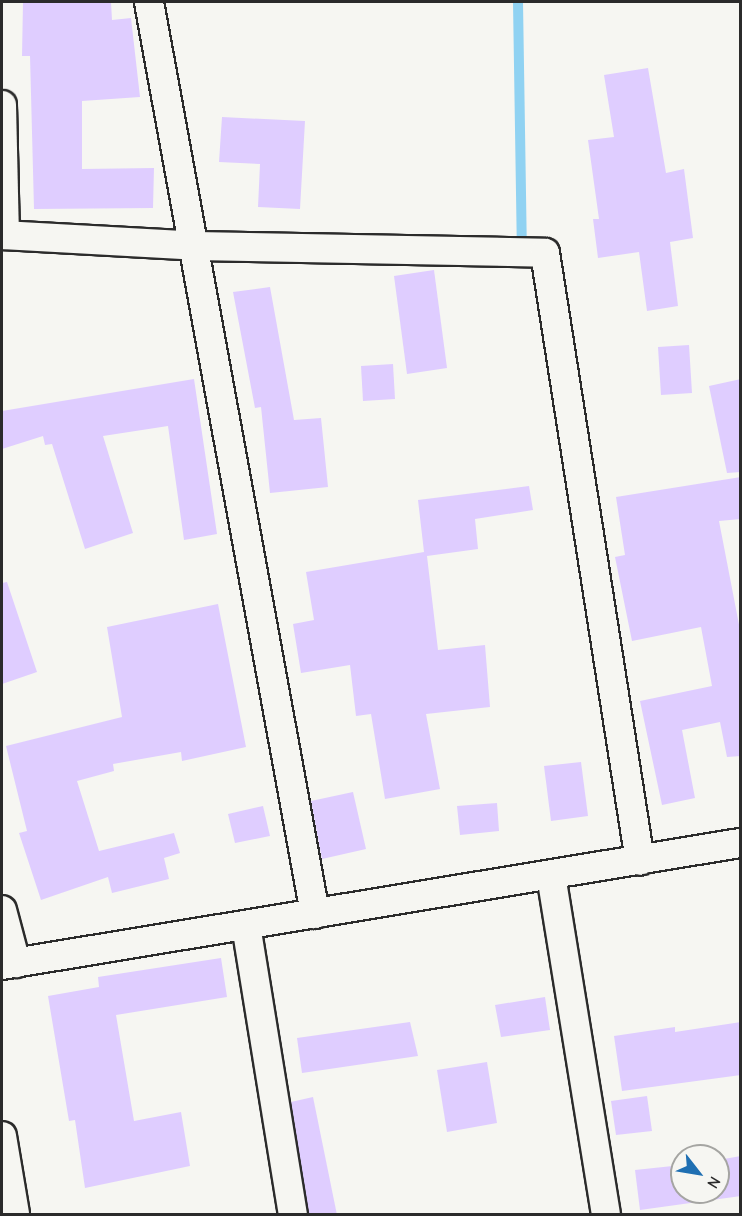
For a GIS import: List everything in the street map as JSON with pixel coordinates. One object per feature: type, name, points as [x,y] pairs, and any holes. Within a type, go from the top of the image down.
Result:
[{"type":"street","points":[[148,2],[196,246],[315,914]]},
{"type":"street","points":[[2,105],[3,235],[196,246],[545,253],[640,861]]},
{"type":"street","points":[[2,910],[9,964],[741,843]]},
{"type":"street","points":[[551,875],[606,1215]]},
{"type":"street","points":[[246,925],[294,1215]]},
{"type":"street","points":[[2,1136],[15,1215]]},
{"type":"building","points":[[23,2],[111,2],[112,20],[131,18],[140,97],[82,101],[82,169],[154,168],[153,208],[34,209],[30,56],[22,56]]},
{"type":"building","points":[[648,68],[666,173],[684,169],[693,238],[670,242],[678,306],[647,311],[639,252],[598,258],[593,219],[599,219],[588,140],[614,137],[604,75]]},
{"type":"building","points":[[222,117],[305,121],[300,209],[258,207],[260,164],[219,162]]},
{"type":"building","points":[[434,270],[447,368],[407,374],[394,276]]},
{"type":"building","points":[[270,287],[294,420],[321,418],[328,487],[270,493],[261,407],[255,408],[233,292]]},
{"type":"building","points":[[689,345],[692,393],[661,395],[658,347]]},
{"type":"building","points":[[393,364],[395,399],[363,401],[361,366]]},
{"type":"building","points":[[194,379],[217,534],[184,540],[168,426],[103,436],[133,533],[85,549],[52,444],[45,445],[43,436],[2,449],[2,411]]},
{"type":"building","points":[[741,379],[741,472],[727,473],[709,386]]},
{"type":"building","points":[[741,477],[741,519],[719,521],[741,635],[741,756],[727,757],[720,722],[682,730],[695,798],[662,805],[640,701],[712,686],[701,627],[632,641],[615,557],[625,555],[616,497]]},
{"type":"building","points":[[529,486],[533,510],[475,519],[478,549],[427,556],[438,650],[485,645],[490,707],[426,714],[440,789],[385,799],[371,714],[356,716],[350,665],[301,673],[293,624],[314,620],[306,572],[424,552],[418,500]]},
{"type":"building","points":[[7,582],[37,672],[2,684],[2,583]]},
{"type":"building","points":[[218,604],[246,747],[182,761],[181,752],[113,764],[114,771],[77,781],[99,851],[174,833],[180,853],[164,858],[169,879],[112,893],[108,877],[41,900],[19,833],[27,831],[6,746],[122,717],[107,627]]},
{"type":"building","points":[[581,762],[588,816],[551,821],[544,766]]},
{"type":"building","points":[[353,792],[366,849],[322,859],[311,801]]},
{"type":"building","points":[[497,803],[499,831],[460,835],[457,806]]},
{"type":"building","points":[[263,806],[270,836],[235,843],[228,814]]},
{"type":"building","points":[[221,958],[227,997],[116,1015],[134,1121],[181,1112],[190,1166],[85,1188],[75,1120],[69,1121],[48,996],[99,987],[98,977]]},
{"type":"building","points":[[545,997],[550,1030],[501,1037],[495,1005]]},
{"type":"building","points":[[410,1022],[418,1056],[302,1073],[297,1038]]},
{"type":"building","points":[[741,1022],[741,1075],[622,1091],[614,1036],[675,1027],[675,1032]]},
{"type":"building","points":[[487,1062],[497,1123],[447,1132],[437,1070]]},
{"type":"building","points":[[647,1096],[652,1131],[616,1135],[611,1101]]},
{"type":"building","points":[[313,1097],[337,1215],[309,1215],[291,1102]]},
{"type":"building","points":[[741,1156],[741,1196],[730,1198],[730,1158]]},
{"type":"building","points":[[670,1166],[670,1204],[683,1204],[640,1210],[635,1170]]},
{"type":"waterway","points":[[518,2],[522,249]]}]
